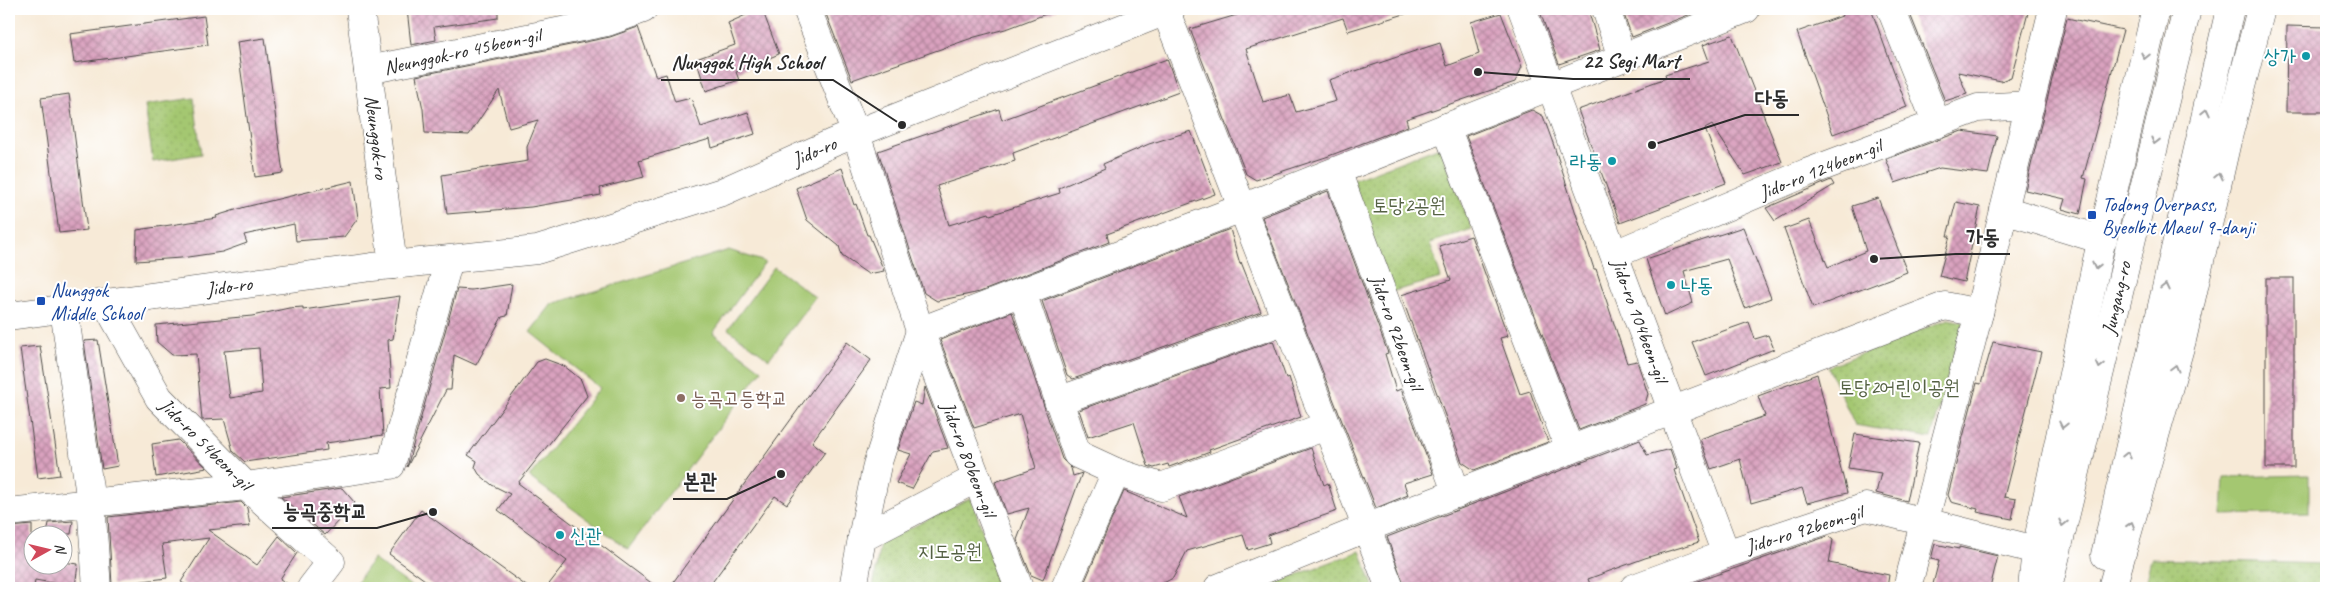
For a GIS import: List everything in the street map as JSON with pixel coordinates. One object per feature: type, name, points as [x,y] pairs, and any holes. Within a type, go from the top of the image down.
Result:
[{"type":"street","name":"Neunggok-ro","points":[[360,9],[393,265]]},
{"type":"street","name":"Neunggok-ro 45beon-gil","points":[[368,70],[607,22],[643,9]]},
{"type":"street","name":"Jido-ro 80beon-gil","points":[[807,9],[856,134],[920,330],[1019,588]]},
{"type":"street","name":"Jido-ro","points":[[9,316],[393,265],[538,250],[722,192],[856,134],[1167,9]]},
{"type":"street","points":[[1167,9],[1242,208],[1390,588]]},
{"type":"street","name":"Jido-ro 104beon-gil","points":[[1522,9],[1726,554]]},
{"type":"street","points":[[1606,9],[1622,58]]},
{"type":"street","points":[[853,588],[877,465],[920,330],[1242,208],[1746,9]]},
{"type":"street","points":[[1891,9],[1937,124]]},
{"type":"street","points":[[1907,588],[1979,312],[2054,9]]},
{"type":"street","points":[[2032,588],[2036,550],[2103,240],[2156,9]]},
{"type":"street","name":"Jungang-ro","points":[[2048,588],[2187,9]]},
{"type":"street","points":[[2098,588],[2230,9]]},
{"type":"street","points":[[2112,588],[2182,340],[2225,151],[2261,9]]},
{"type":"street","name":"Jido-ro 124beon-gil","points":[[1615,254],[1806,173],[1978,108],[2030,105]]},
{"type":"street","points":[[1446,127],[1570,450]]},
{"type":"street","name":"Jido-ro 92beon-gil","points":[[1337,171],[1457,494]]},
{"type":"street","points":[[2004,210],[2103,240]]},
{"type":"street","points":[[9,512],[246,486],[391,464],[449,260]]},
{"type":"street","points":[[1022,292],[1076,454],[1116,472],[1161,487],[1326,426]]},
{"type":"street","name":"Jido-ro 54beon-gil","points":[[106,303],[159,398],[246,486],[330,562],[311,588]]},
{"type":"street","points":[[1218,588],[1366,528],[1945,306],[1979,312]]},
{"type":"street","points":[[64,308],[91,503],[97,588]]},
{"type":"street","points":[[1058,401],[1286,320]]},
{"type":"street","points":[[1065,588],[1116,472]]},
{"type":"street","points":[[862,538],[977,478]]},
{"type":"street","name":"Jido-ro 92beon-gil","points":[[1634,588],[1726,554],[1866,507],[2036,550]]},
{"type":"green space","points":[[194,98],[201,154],[153,162],[145,105]]},
{"type":"green space","name":"토당2공원","points":[[1440,147],[1472,229],[1430,243],[1441,278],[1391,292],[1353,180]]},
{"type":"green space","points":[[729,250],[765,262],[713,333],[762,370],[628,549],[529,477],[600,388],[530,332],[552,304]]},
{"type":"green space","points":[[774,267],[815,297],[769,359],[728,329]]},
{"type":"green space","name":"토당2어린이공원","points":[[1948,319],[1963,322],[1931,438],[1855,425],[1828,367]]},
{"type":"green space","points":[[2309,475],[2309,513],[2222,515],[2224,477]]},
{"type":"green space","name":"지도공원","points":[[971,498],[1002,588],[873,588],[880,543]]},
{"type":"green space","points":[[1360,551],[1374,588],[1262,588]]},
{"type":"green space","points":[[373,559],[414,588],[353,588]]},
{"type":"green space","points":[[2151,559],[2326,564],[2326,588],[2144,588]]},
{"type":"building","points":[[407,9],[498,9],[498,18],[434,27],[436,40],[411,45]]},
{"type":"building","points":[[762,9],[779,54],[736,72],[739,80],[706,91],[696,59],[735,45],[728,23]]},
{"type":"building","points":[[824,9],[1056,10],[1009,28],[975,37],[852,80]]},
{"type":"building","points":[[1248,9],[1407,9],[1408,13],[1348,31],[1343,18],[1246,49],[1263,102],[1290,95],[1296,112],[1336,101],[1329,80],[1440,43],[1447,66],[1479,54],[1471,22],[1501,13],[1522,67],[1515,82],[1406,119],[1408,126],[1326,157],[1256,180],[1246,174],[1190,29],[1240,14],[1239,12]]},
{"type":"building","points":[[1539,9],[1588,9],[1600,50],[1559,64]]},
{"type":"building","points":[[1622,9],[1701,9],[1701,10],[1632,37]]},
{"type":"building","points":[[1840,9],[1871,9],[1907,107],[1833,134],[1797,32],[1842,16]]},
{"type":"building","points":[[1908,9],[2029,9],[2011,77],[2001,81],[1958,72],[1967,94],[1945,101]]},
{"type":"building","points":[[204,16],[208,45],[74,63],[70,34]]},
{"type":"building","points":[[2067,18],[2123,30],[2083,178],[2087,179],[2080,214],[2062,209],[2065,199],[2025,190]]},
{"type":"building","name":"상가","points":[[2287,26],[2325,27],[2326,112],[2286,112]]},
{"type":"building","points":[[638,27],[656,77],[666,74],[675,102],[691,98],[701,127],[748,112],[755,134],[712,148],[710,139],[639,160],[644,177],[600,188],[601,195],[531,207],[447,214],[442,175],[528,161],[527,147],[538,120],[509,128],[499,90],[469,135],[425,133],[423,109],[416,76],[610,37]]},
{"type":"building","points":[[1732,35],[1782,162],[1745,175],[1712,125],[1705,129],[1726,183],[1620,223],[1578,110],[1666,78],[1665,75],[1709,61],[1703,45]]},
{"type":"building","points":[[265,38],[283,173],[255,177],[237,42]]},
{"type":"building","points":[[1167,59],[1179,92],[1013,153],[1015,161],[937,186],[949,225],[989,213],[990,215],[1060,193],[1059,188],[1105,168],[1103,164],[1149,144],[1191,131],[1215,194],[1107,234],[1109,242],[980,292],[937,301],[924,293],[878,151],[999,109],[1002,120]]},
{"type":"building","points":[[69,94],[87,230],[59,233],[41,98]]},
{"type":"building","points":[[1532,110],[1543,116],[1627,363],[1637,361],[1648,394],[1645,404],[1579,430],[1466,136]]},
{"type":"building","points":[[1962,131],[1997,136],[1988,174],[1940,168],[1895,183],[1886,159]]},
{"type":"building","points":[[842,168],[854,205],[856,204],[867,235],[869,235],[884,271],[868,274],[842,256],[839,246],[807,220],[796,188]]},
{"type":"building","points":[[1831,180],[1834,185],[1775,221],[1766,208]]},
{"type":"building","points":[[353,181],[358,218],[344,237],[296,241],[294,224],[244,235],[247,243],[222,252],[181,258],[136,261],[137,230],[217,218],[216,216],[245,207]]},
{"type":"building","points":[[1328,191],[1388,353],[1385,354],[1396,391],[1401,389],[1433,474],[1404,483],[1408,495],[1376,508],[1262,217]]},
{"type":"building","points":[[1878,198],[1907,272],[1813,308],[1784,229],[1809,220],[1828,267],[1866,251],[1852,206]]},
{"type":"building","points":[[1956,202],[1980,207],[1964,282],[1939,276],[1950,236],[1947,236]]},
{"type":"building","name":"나동","points":[[1743,227],[1771,298],[1745,308],[1727,259],[1684,271],[1693,303],[1665,316],[1646,259]]},
{"type":"building","points":[[1230,229],[1240,264],[1241,262],[1261,312],[1073,379],[1067,375],[1042,301]]},
{"type":"building","points":[[1471,236],[1508,336],[1500,338],[1520,394],[1530,391],[1548,442],[1474,470],[1462,462],[1401,295],[1451,280],[1439,246]]},
{"type":"building","points":[[2266,278],[2294,278],[2294,468],[2266,468]]},
{"type":"building","points":[[512,284],[507,316],[502,317],[476,365],[454,355],[451,390],[446,390],[407,467],[457,289],[471,290]]},
{"type":"building","points":[[400,296],[393,339],[388,340],[391,388],[380,389],[383,435],[326,443],[327,450],[245,462],[233,451],[224,419],[202,420],[196,354],[172,355],[157,342],[156,325],[252,316],[289,308],[303,307],[303,310]],"holes":[[[259,348],[262,393],[230,398],[224,351]]]},
{"type":"building","points":[[1012,312],[1062,459],[1071,468],[1073,476],[1082,473],[1043,580],[1031,575],[1017,540],[1029,508],[1007,514],[995,482],[1036,468],[1020,414],[974,428],[940,340]]},
{"type":"building","points":[[1749,322],[1755,339],[1768,335],[1774,349],[1706,376],[1692,342]]},
{"type":"building","points":[[98,340],[118,466],[102,469],[84,341]]},
{"type":"building","points":[[1273,341],[1286,378],[1289,377],[1301,417],[1209,450],[1210,452],[1169,467],[1168,464],[1154,468],[1148,466],[1134,422],[1088,437],[1079,410]]},
{"type":"building","points":[[847,342],[871,360],[812,442],[825,452],[787,504],[775,496],[708,588],[669,588]]},
{"type":"building","points":[[1993,342],[2041,352],[2004,497],[2016,499],[2012,519],[1977,512],[1978,509],[1951,502],[1948,495],[1977,383],[1981,384]]},
{"type":"building","points":[[40,346],[60,475],[38,478],[20,348]]},
{"type":"building","points":[[545,359],[564,366],[581,380],[587,396],[518,483],[658,588],[546,588],[567,561],[498,510],[510,494],[492,485],[479,474],[475,467],[477,461],[468,455],[537,362]]},
{"type":"building","points":[[1817,374],[1847,493],[1807,503],[1802,488],[1751,503],[1740,459],[1711,469],[1700,439],[1765,416],[1758,396]]},
{"type":"building","points":[[925,387],[948,448],[933,451],[912,489],[896,483],[911,454],[898,450],[914,402],[922,405]]},
{"type":"building","points":[[1855,434],[1919,443],[1907,501],[1876,493],[1881,473],[1848,468]]},
{"type":"building","points":[[178,440],[207,468],[156,477],[152,444]]},
{"type":"building","points":[[1640,440],[1647,455],[1670,449],[1677,469],[1674,470],[1699,542],[1645,558],[1588,579],[1590,584],[1576,588],[1405,588],[1387,537]]},
{"type":"building","points":[[1311,448],[1324,485],[1328,483],[1337,511],[1268,535],[1270,543],[1248,550],[1243,535],[1187,551],[1173,578],[1154,588],[1082,588],[1124,491],[1187,518],[1179,497]]},
{"type":"building","points":[[342,488],[355,503],[325,535],[281,497]]},
{"type":"building","points":[[241,502],[247,508],[250,526],[208,530],[257,565],[279,536],[297,553],[280,579],[294,588],[191,588],[181,582],[209,538],[162,544],[167,578],[112,585],[108,517]]},
{"type":"building","points":[[421,510],[529,588],[436,588],[389,554]]},
{"type":"building","points":[[73,521],[72,528],[72,524],[49,523]]},
{"type":"building","points":[[22,526],[22,574],[72,574],[72,563],[78,564],[75,587],[35,580],[34,588],[9,588],[9,527]]},
{"type":"building","points":[[1828,536],[1833,540],[1829,563],[1889,575],[1887,588],[1678,588]]},
{"type":"building","points":[[1935,544],[1959,549],[1959,547],[1998,556],[1990,588],[1932,588],[1939,561],[1931,559]]},
{"type":"place","name":"상가","points":[[2306,56]]},
{"type":"place","name":"22 Segi Mart","points":[[1478,72]]},
{"type":"place","name":"Nunggok High School","points":[[902,125]]},
{"type":"place","name":"다동","points":[[1652,145]]},
{"type":"place","name":"라동","points":[[1612,161]]},
{"type":"place","name":"Todong Overpass, Byeolbit Maeul 9-danji","points":[[2092,215]]},
{"type":"place","name":"가동","points":[[1874,259]]},
{"type":"place","name":"나동","points":[[1671,285]]},
{"type":"place","name":"Nunggok Middle School","points":[[41,301]]},
{"type":"place","name":"능곡고등학교","points":[[681,398]]},
{"type":"place","name":"본관","points":[[781,474]]},
{"type":"place","name":"능곡중학교","points":[[433,512]]},
{"type":"place","name":"신관","points":[[560,535]]}]
